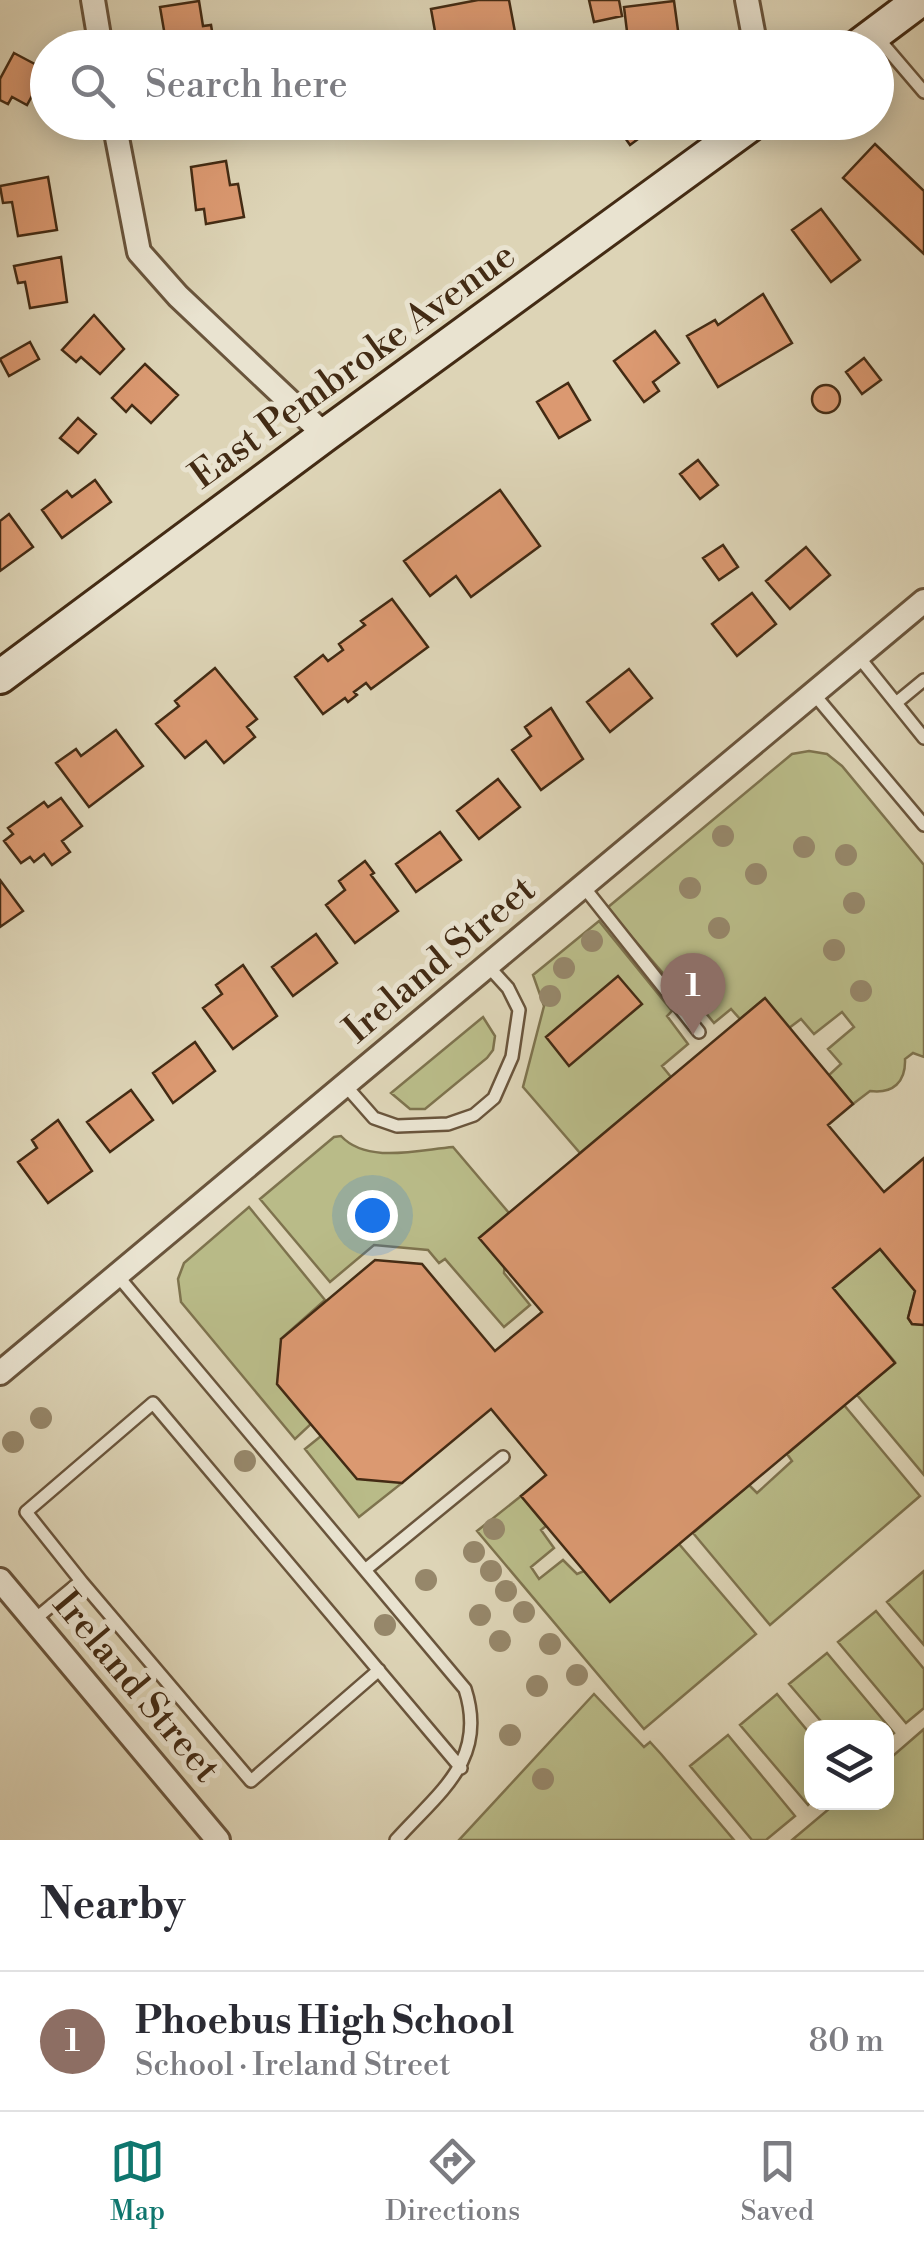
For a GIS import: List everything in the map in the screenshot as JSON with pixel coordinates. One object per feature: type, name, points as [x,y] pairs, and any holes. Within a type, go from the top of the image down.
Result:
[{"type":"main road","points":[[880,30],[920,0]]},
{"type":"main road","name":"East Pembroke Avenue","points":[[0,678],[729,140]]},
{"type":"street","points":[[93,0],[98,30]]},
{"type":"street","points":[[748,0],[753,30]]},
{"type":"street","points":[[117,140],[139,252],[178,296],[325,435]]},
{"type":"street","name":"Ireland Street","points":[[0,1373],[924,601]]},
{"type":"street","name":"Ireland Street","points":[[0,1580],[218,1840]]},
{"type":"lane","points":[[894,66],[924,92]]},
{"type":"lane","points":[[858,656],[924,738]]},
{"type":"lane","points":[[896,703],[924,680]]},
{"type":"lane","points":[[813,693],[924,825]]},
{"type":"lane","points":[[583,886],[700,1032]]},
{"type":"lane","points":[[346,1085],[374,1118],[397,1126],[448,1124],[474,1115],[494,1098],[512,1057],[519,1010],[516,1000],[488,966]]},
{"type":"lane","points":[[118,1275],[465,1689],[474,1715],[461,1768],[396,1840]]},
{"type":"lane","points":[[378,1670],[251,1781],[26,1512],[152,1403],[461,1768]]},
{"type":"lane","points":[[364,1570],[503,1457]]},
{"type":"lane","points":[[34,1620],[81,1581]]},
{"type":"green space","points":[[792,754],[827,754],[842,766],[924,865],[924,1057],[913,1053],[905,1059],[903,1074],[896,1085],[870,1091],[853,1104],[829,1075],[841,1064],[828,1049],[854,1027],[842,1012],[814,1034],[801,1019],[789,1028],[764,999],[740,1019],[731,1009],[714,1023],[687,990],[680,993],[607,908]]},
{"type":"green space","points":[[599,921],[672,1011],[667,1016],[688,1044],[662,1066],[671,1077],[580,1153],[523,1087],[544,1006],[533,975]]},
{"type":"green space","points":[[483,1017],[495,1036],[487,1058],[425,1109],[410,1109],[391,1093]]},
{"type":"green space","points":[[341,1136],[352,1145],[379,1153],[453,1147],[509,1213],[504,1273],[530,1305],[504,1327],[445,1259],[439,1263],[428,1250],[374,1245],[330,1282],[260,1199],[334,1137]]},
{"type":"green space","points":[[249,1207],[325,1300],[281,1339],[311,1424],[295,1439],[181,1302],[178,1279],[184,1263]]},
{"type":"green space","points":[[880,1249],[915,1291],[908,1318],[912,1324],[924,1325],[924,1475],[857,1395],[895,1362],[833,1288]]},
{"type":"green space","points":[[844,1405],[920,1496],[770,1625],[693,1533],[749,1485],[757,1493],[792,1461],[787,1454]]},
{"type":"green space","points":[[321,1436],[402,1483],[359,1517],[305,1449]]},
{"type":"green space","points":[[521,1496],[546,1526],[541,1530],[554,1548],[531,1567],[539,1579],[563,1560],[577,1574],[584,1571],[610,1601],[679,1544],[756,1634],[644,1729],[477,1531]]},
{"type":"green space","points":[[924,1571],[924,1645],[887,1602]]},
{"type":"green space","points":[[876,1611],[924,1669],[924,1708],[906,1723],[838,1642]]},
{"type":"green space","points":[[827,1653],[883,1720],[820,1720],[789,1684]]},
{"type":"green space","points":[[594,1694],[644,1747],[650,1742],[734,1840],[459,1840]]},
{"type":"green space","points":[[777,1694],[804,1727],[804,1800],[740,1725]]},
{"type":"green space","points":[[924,1729],[924,1840],[792,1840],[828,1810],[894,1810],[894,1755]]},
{"type":"green space","points":[[728,1735],[795,1816],[766,1840],[752,1840],[690,1766]]},
{"type":"building","points":[[478,0],[509,0],[515,30],[435,30],[431,9]]},
{"type":"building","points":[[589,0],[619,0],[622,16],[594,22]]},
{"type":"building","points":[[199,1],[203,26],[211,25],[212,30],[164,30],[160,7]]},
{"type":"building","points":[[674,1],[678,30],[627,30],[624,7]]},
{"type":"building","points":[[14,53],[30,62],[27,105],[12,97],[8,104],[0,100],[0,79]]},
{"type":"building","points":[[875,144],[924,191],[924,254],[843,178]]},
{"type":"building","points":[[226,161],[230,185],[238,184],[244,217],[206,224],[204,209],[196,210],[191,167]]},
{"type":"building","points":[[48,177],[57,230],[18,236],[12,202],[3,203],[0,186]]},
{"type":"building","points":[[821,209],[860,260],[831,282],[792,230]]},
{"type":"building","points":[[61,257],[67,302],[30,308],[25,282],[18,283],[14,266]]},
{"type":"building","points":[[763,294],[792,343],[718,387],[687,336],[715,320],[718,325]]},
{"type":"building","points":[[94,315],[124,349],[100,374],[81,357],[76,362],[62,350]]},
{"type":"building","points":[[655,331],[679,363],[653,382],[659,391],[644,402],[614,361]]},
{"type":"building","points":[[30,342],[39,359],[9,376],[0,359]]},
{"type":"building","points":[[864,358],[881,380],[862,394],[846,372]]},
{"type":"building","points":[[145,364],[178,395],[151,423],[132,405],[126,412],[112,398]]},
{"type":"building","points":[[568,383],[590,420],[559,438],[537,402]]},
{"type":"building","points":[[826,385],[836,389],[840,399],[836,409],[826,413],[816,409],[812,399],[816,389]]},
{"type":"building","points":[[78,418],[96,434],[78,453],[60,438]]},
{"type":"building","points":[[698,460],[718,485],[700,499],[680,474]]},
{"type":"building","points":[[95,480],[111,502],[62,538],[42,510],[67,491],[72,497]]},
{"type":"building","points":[[500,490],[540,546],[471,597],[456,576],[430,596],[404,561]]},
{"type":"building","points":[[9,514],[33,547],[0,571],[0,521]]},
{"type":"building","points":[[723,545],[738,567],[719,580],[703,558]]},
{"type":"building","points":[[806,547],[830,575],[790,609],[766,581]]},
{"type":"building","points":[[752,593],[776,624],[737,656],[712,624]]},
{"type":"building","points":[[392,599],[428,647],[371,689],[366,683],[348,702],[345,698],[323,714],[295,677],[323,655],[328,661],[343,650],[339,644],[365,625],[361,621]]},
{"type":"building","points":[[215,668],[257,719],[247,727],[255,737],[224,763],[206,741],[185,758],[156,724],[179,706],[175,701]]},
{"type":"building","points":[[629,669],[652,698],[610,732],[587,702]]},
{"type":"building","points":[[551,708],[583,759],[541,790],[512,750],[531,736],[525,727]]},
{"type":"building","points":[[116,730],[143,766],[89,807],[56,763],[76,749],[81,756]]},
{"type":"building","points":[[498,779],[520,807],[479,839],[457,811]]},
{"type":"building","points":[[61,798],[82,826],[62,841],[70,852],[52,865],[44,854],[34,862],[30,857],[21,863],[4,841],[13,834],[8,828],[44,802],[48,807]]},
{"type":"building","points":[[440,832],[461,860],[416,892],[396,864]]},
{"type":"building","points":[[365,861],[398,911],[355,943],[326,905],[345,890],[339,881]]},
{"type":"building","points":[[0,880],[23,911],[0,927]]},
{"type":"building","points":[[316,934],[337,963],[293,996],[272,967]]},
{"type":"building","points":[[243,965],[277,1016],[233,1049],[203,1008],[222,994],[216,985]]},
{"type":"building","points":[[618,976],[642,1004],[569,1066],[546,1037]]},
{"type":"building","points":[[765,998],[853,1104],[828,1125],[884,1192],[924,1158],[924,1325],[912,1324],[908,1318],[915,1291],[880,1249],[833,1288],[895,1363],[610,1602],[521,1496],[546,1475],[491,1409],[402,1483],[357,1479],[277,1384],[281,1339],[375,1260],[422,1264],[495,1351],[542,1312],[479,1238]]},
{"type":"building","points":[[195,1042],[215,1071],[173,1103],[153,1073]]},
{"type":"building","points":[[131,1090],[153,1120],[110,1152],[87,1122]]},
{"type":"building","points":[[58,1120],[92,1171],[48,1203],[18,1162],[37,1148],[32,1140]]},
{"type":"place","name":"Phoebus High School","points":[[693,1035]]}]
